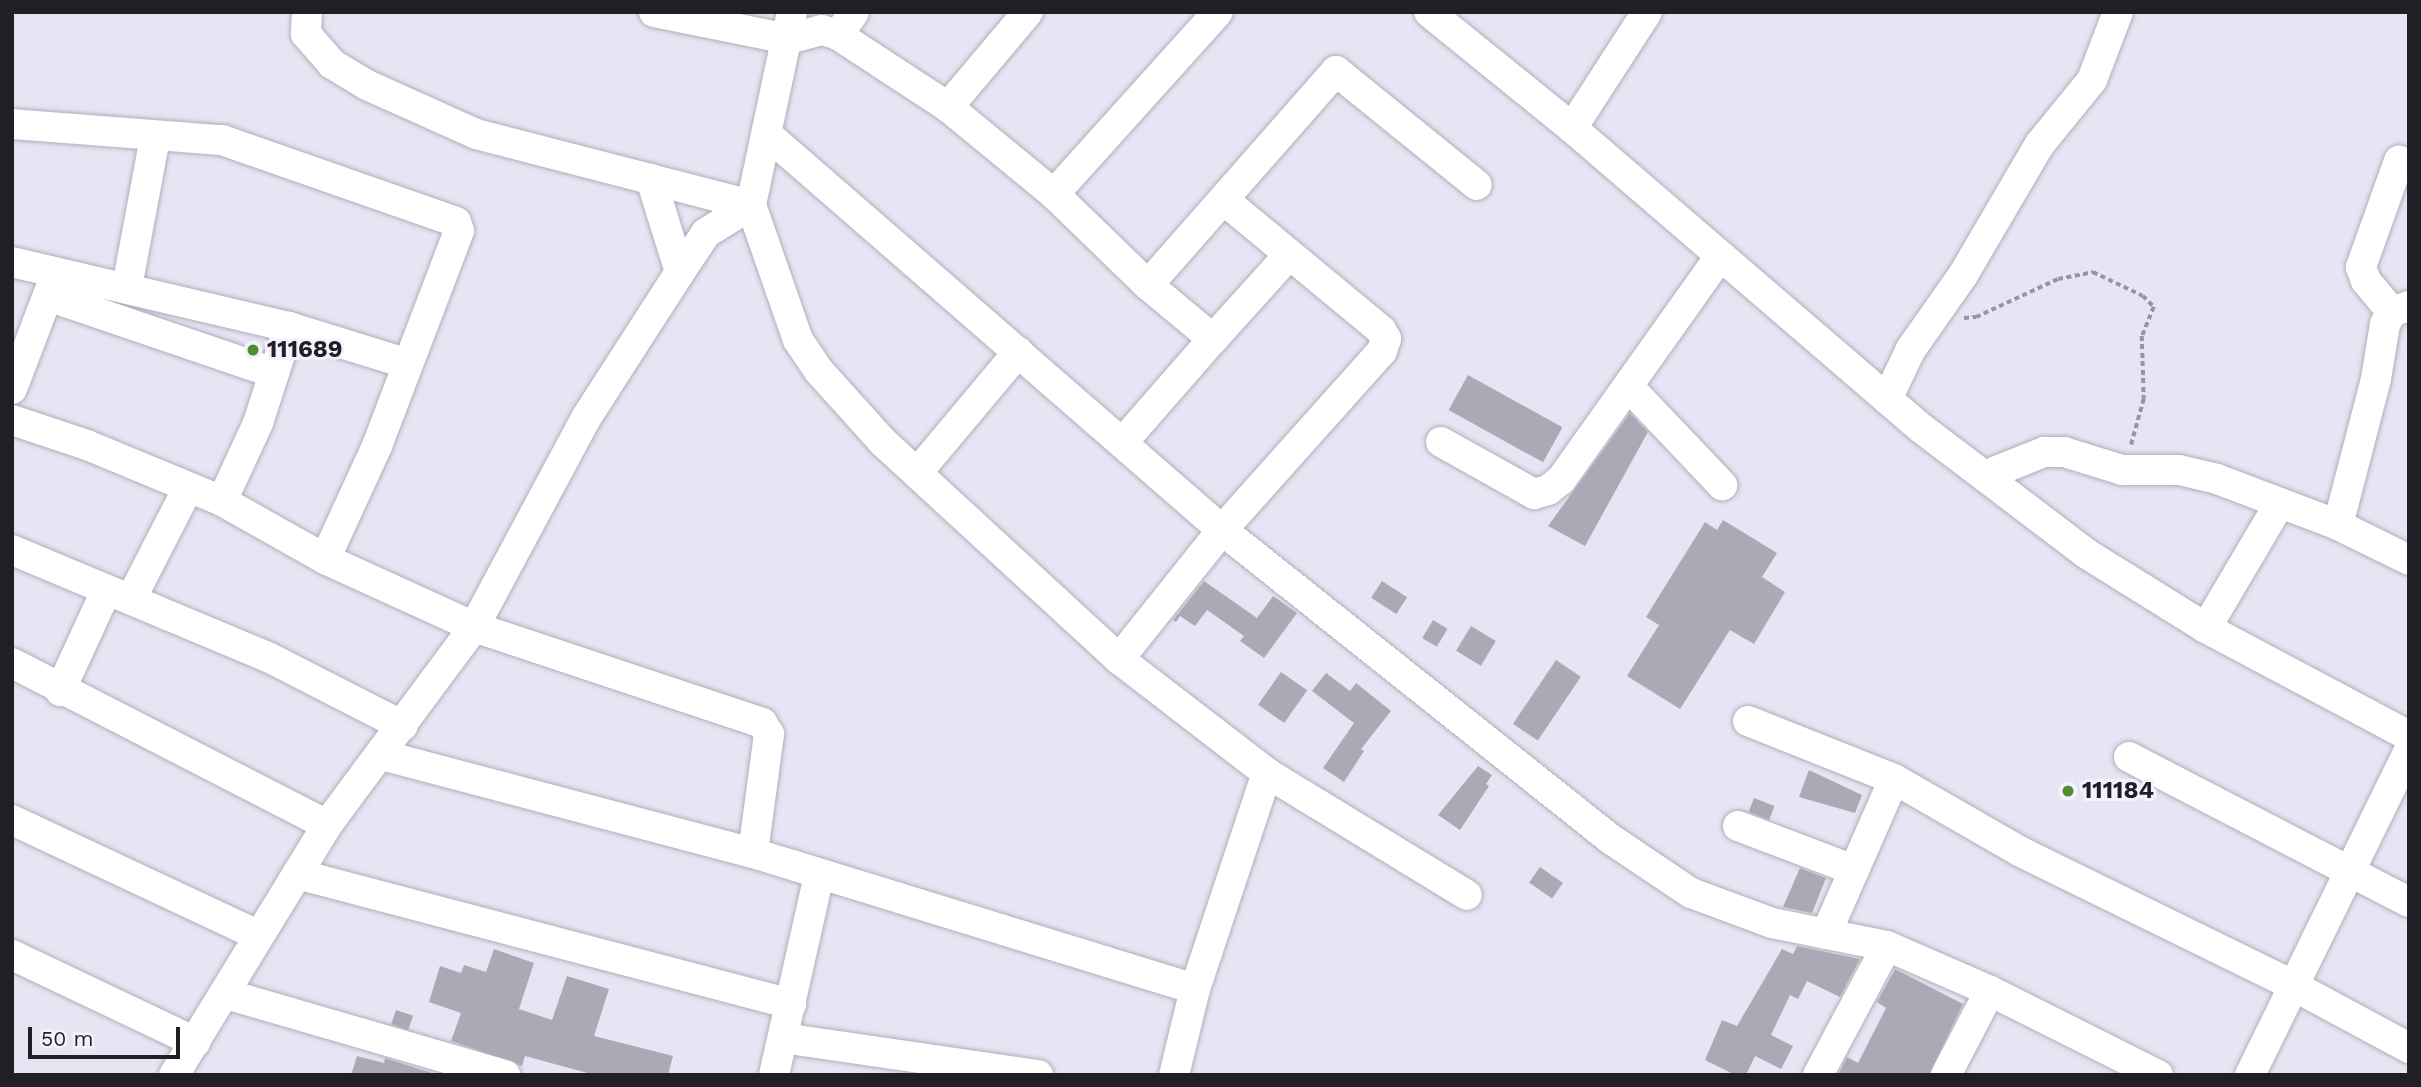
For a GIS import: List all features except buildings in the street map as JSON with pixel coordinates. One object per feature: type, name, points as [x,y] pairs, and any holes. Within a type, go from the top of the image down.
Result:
[{"type":"street","points":[[307,12],[306,34],[313,47],[367,85],[476,134],[751,205]]},
{"type":"street","points":[[654,12],[822,30],[844,21],[1054,194],[1148,285],[1213,339]]},
{"type":"street","points":[[948,107],[1028,12]]},
{"type":"street","points":[[1054,194],[1218,12]]},
{"type":"street","points":[[1429,12],[1572,128],[1887,399],[2087,554],[2206,628],[2409,736]]},
{"type":"street","points":[[1572,128],[1647,12]]},
{"type":"street","points":[[1887,399],[1911,349],[1937,316],[2040,144],[2092,80],[2119,12]]},
{"type":"street","points":[[790,25],[769,136],[751,205],[798,340],[840,398],[917,473],[1119,659],[1267,773],[1467,895]]},
{"type":"street","points":[[1148,285],[1226,202],[1336,72],[1477,185]]},
{"type":"street","points":[[12,124],[222,140],[456,222],[459,231],[405,363],[377,446],[325,559]]},
{"type":"street","points":[[128,287],[155,136]]},
{"type":"street","points":[[769,136],[1222,530],[1609,838],[1691,893],[1772,923],[1887,946],[1990,991],[2158,1075]]},
{"type":"street","points":[[2337,525],[2376,379],[2385,324],[2400,309],[2366,281],[2361,267],[2399,160]]},
{"type":"street","points":[[651,179],[680,272]]},
{"type":"street","points":[[1119,659],[1222,530],[1382,351],[1386,340],[1381,330],[1226,202]]},
{"type":"street","points":[[174,1075],[327,825],[382,755],[474,627],[586,418],[680,272],[706,233],[751,205]]},
{"type":"street","points":[[1123,442],[1289,255]]},
{"type":"street","points":[[1441,442],[1534,494],[1548,490],[1561,481],[1720,256]]},
{"type":"street","points":[[12,262],[52,284],[274,373]]},
{"type":"street","points":[[52,284],[128,287],[289,327],[405,363]]},
{"type":"street","points":[[12,389],[52,284]]},
{"type":"street","points":[[222,501],[274,373],[289,327]]},
{"type":"street","points":[[917,473],[1018,352]]},
{"type":"street","points":[[1628,386],[1722,485]]},
{"type":"street","points":[[12,420],[87,444],[222,501],[325,559],[474,627],[762,723],[769,734],[754,853]]},
{"type":"street","points":[[1984,476],[2044,452],[2076,454],[2095,465],[2122,470],[2179,470],[2217,479],[2337,525],[2409,560]]},
{"type":"street","points":[[60,691],[188,488]]},
{"type":"street","points":[[2206,628],[2280,503]]},
{"type":"street","points":[[12,550],[271,658],[403,726]]},
{"type":"street","points":[[12,663],[60,691],[327,825]]},
{"type":"street","points":[[1748,721],[1894,779],[2019,851],[2292,985],[2409,1048]]},
{"type":"street","points":[[2250,1075],[2348,868],[2409,750]]},
{"type":"street","points":[[382,755],[754,853],[819,876],[1195,989]]},
{"type":"street","points":[[2129,757],[2348,868],[2409,902]]},
{"type":"street","points":[[1174,1075],[1195,989],[1267,773]]},
{"type":"street","points":[[1826,934],[1894,779]]},
{"type":"street","points":[[12,820],[258,935]]},
{"type":"street","points":[[1738,826],[1854,870]]},
{"type":"street","points":[[297,874],[792,1004]]},
{"type":"street","points":[[774,1075],[819,876]]},
{"type":"street","points":[[1818,1075],[1887,946]]},
{"type":"street","points":[[12,955],[195,1042]]},
{"type":"street","points":[[1946,1075],[1990,991]]},
{"type":"street","points":[[226,994],[505,1075]]},
{"type":"street","points":[[783,1038],[1038,1075]]},
{"type":"path","points":[[1937,316],[1976,317],[2058,279],[2093,272],[2143,296],[2154,307],[2142,336],[2144,399],[2122,470]]},
{"type":"place","name":"111689","points":[[253,350]]},
{"type":"place","name":"111184","points":[[2068,791]]}]
